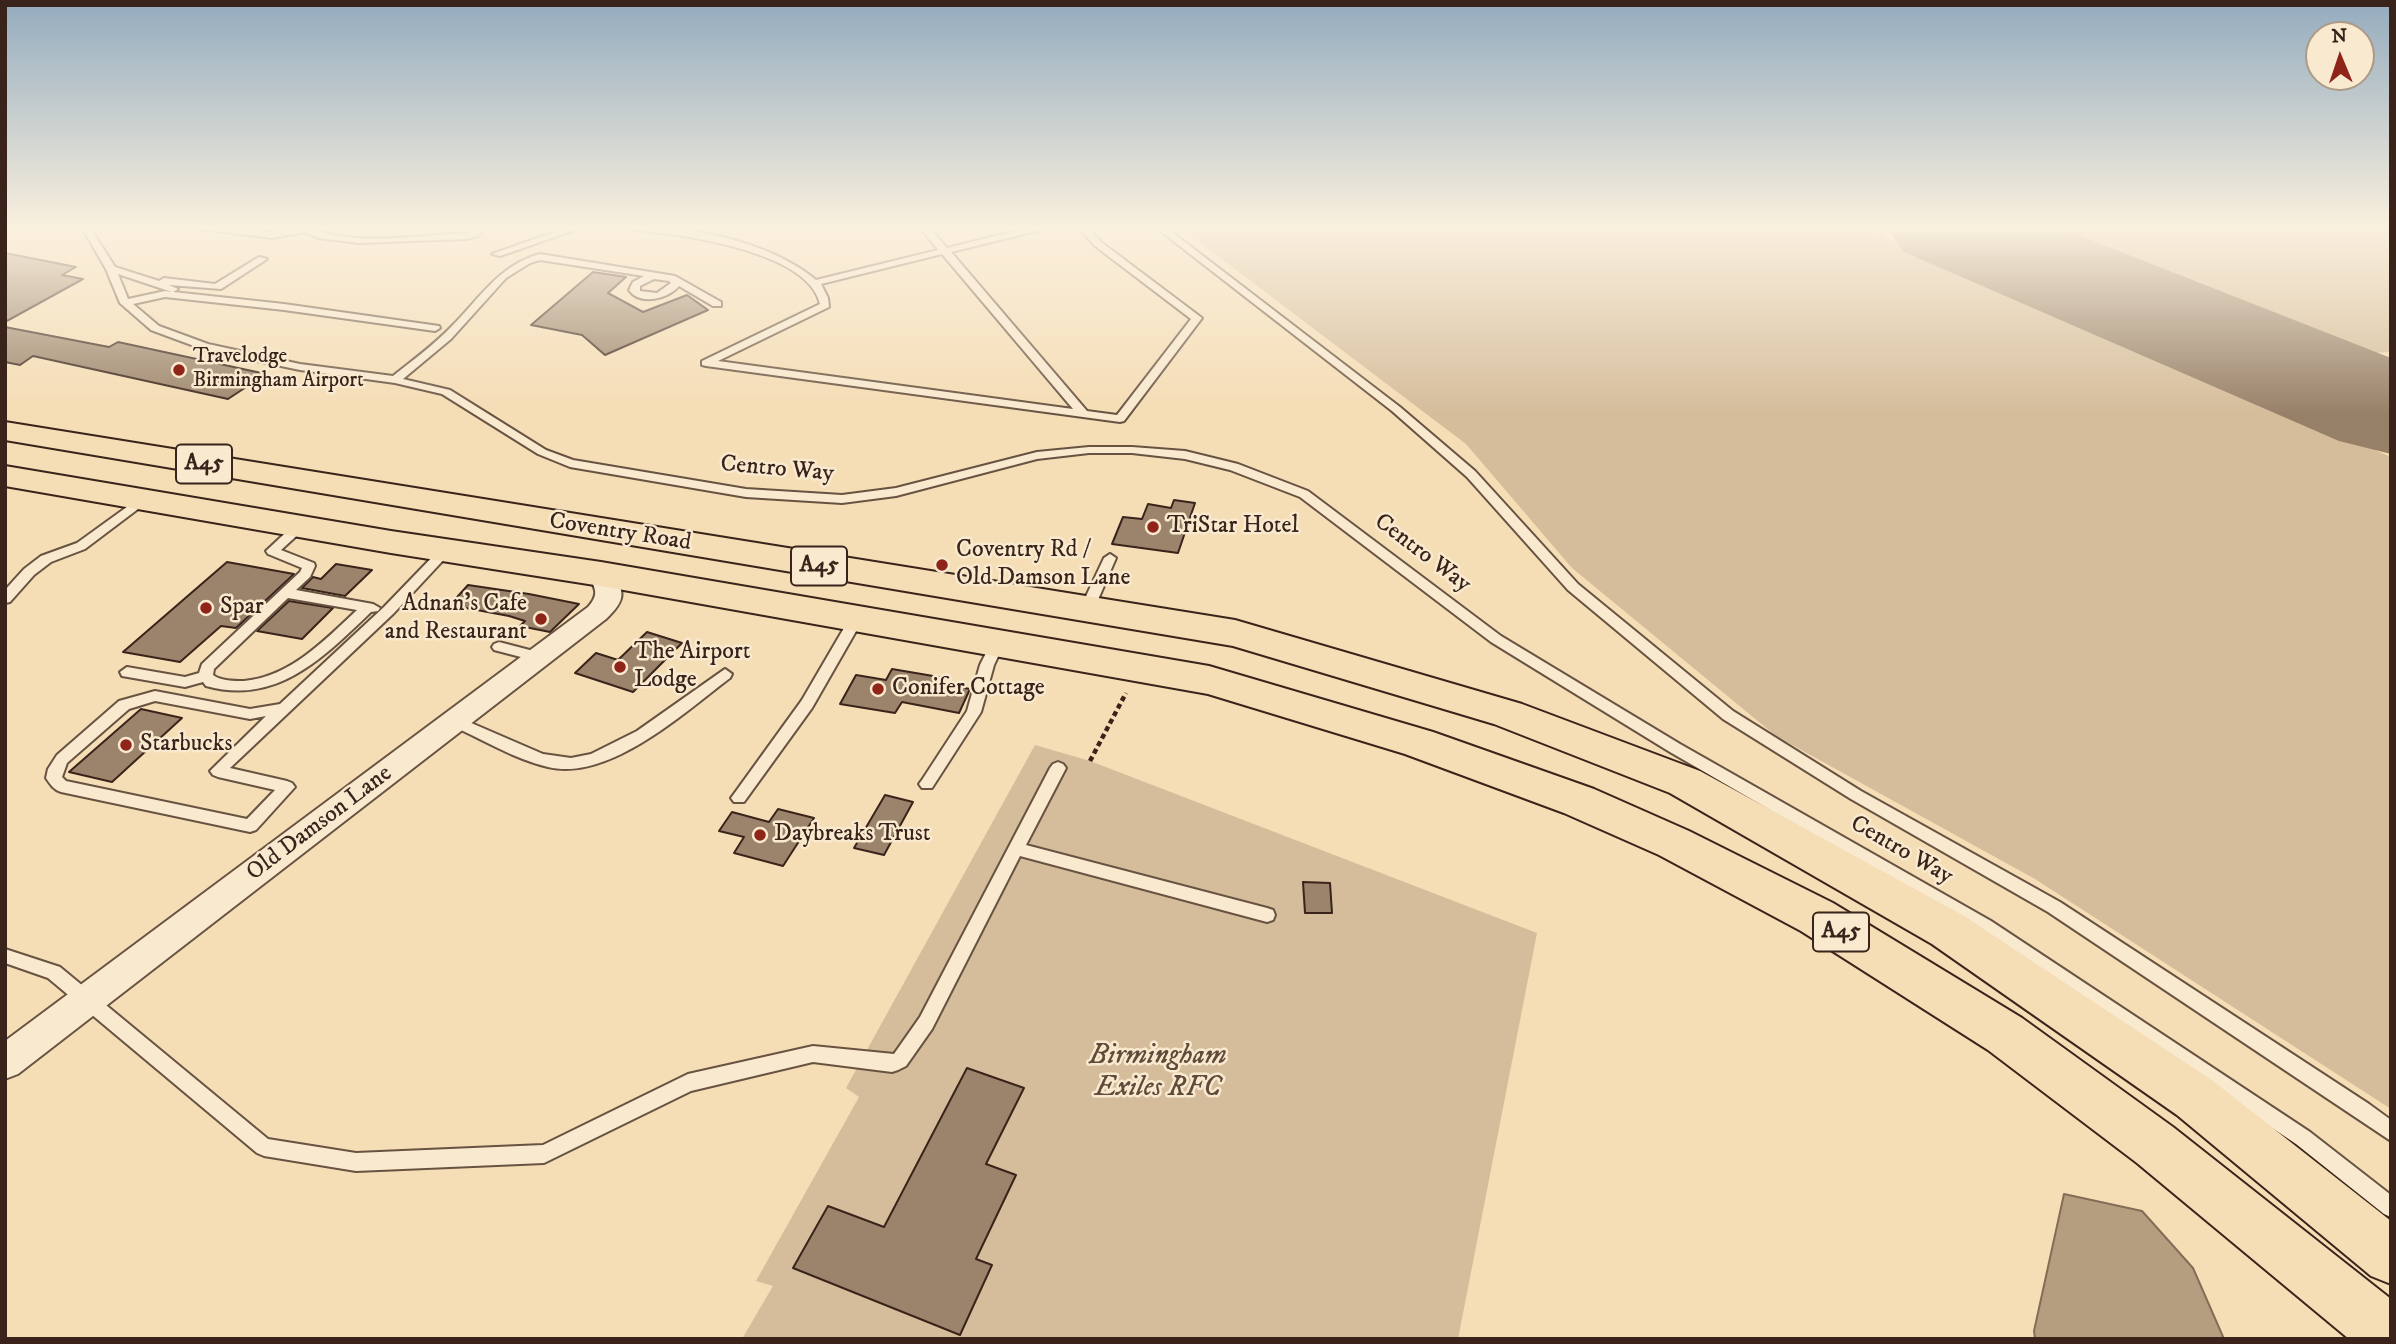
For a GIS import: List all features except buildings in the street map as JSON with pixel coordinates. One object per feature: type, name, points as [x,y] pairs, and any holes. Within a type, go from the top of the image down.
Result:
[{"type":"highway","name":"Coventry Road","points":[[5,431],[1235,633],[1508,714],[1685,782],[1959,938],[2195,1097],[2391,1256]]},
{"type":"highway","name":"Coventry Road","points":[[5,475],[299,527],[601,574],[1209,680],[1419,743],[1579,801],[1674,843],[1817,917],[2005,1034],[2155,1145],[2391,1336]]},
{"type":"street","name":"Old Damson Lane","points":[[5,1062],[88,1002],[541,657],[608,602],[610,592],[601,574]]},
{"type":"lane","points":[[119,289],[125,303],[165,294],[435,328]]},
{"type":"lane","points":[[178,289],[243,302]]},
{"type":"lane","points":[[395,380],[452,332],[491,289]]},
{"type":"lane","points":[[635,289],[646,296],[660,295],[672,289]]},
{"type":"lane","points":[[690,289],[717,304]]},
{"type":"lane","points":[[819,289],[825,305],[706,363],[1119,419],[1198,318],[1158,289]]},
{"type":"lane","points":[[976,289],[1083,414]]},
{"type":"lane","points":[[1240,289],[1396,409],[1471,474],[1573,587],[1728,715],[1856,795],[2054,907],[2362,1110],[2391,1132]]},
{"type":"lane","name":"Centro Way","points":[[125,303],[156,328],[205,347],[300,367],[395,380],[446,392],[511,435],[570,463],[746,493],[842,499],[896,492],[1037,456],[1089,450],[1132,450],[1185,455],[1234,467],[1304,494],[1496,639],[1675,748],[1985,926],[2303,1138],[2391,1207]]},
{"type":"lane","points":[[5,599],[37,565],[81,546],[142,500]]},
{"type":"lane","points":[[299,527],[272,551],[309,566],[305,574],[207,667],[206,676],[211,682],[237,688],[264,685],[289,674],[325,647],[368,607]]},
{"type":"lane","points":[[284,708],[250,715],[155,696],[138,699],[124,705],[62,759],[54,778],[61,786],[250,826],[287,787],[218,771],[388,610],[445,551]]},
{"type":"lane","points":[[1087,609],[1110,558]]},
{"type":"lane","points":[[285,593],[388,610]]},
{"type":"lane","points":[[739,798],[807,704],[856,619]]},
{"type":"lane","points":[[927,784],[974,712],[987,665],[997,644]]},
{"type":"lane","points":[[499,647],[541,657]]},
{"type":"lane","points":[[127,672],[185,682],[206,676]]},
{"type":"lane","points":[[455,721],[552,762],[573,762],[627,746],[726,674]]},
{"type":"lane","points":[[5,956],[54,972],[264,1147],[356,1162],[544,1154],[688,1083],[813,1054],[892,1063],[900,1060],[926,1023],[1058,768]]},
{"type":"lane","points":[[1016,849],[1267,915]]},
{"type":"path","points":[[1090,761],[1127,689],[1115,687]]},
{"type":"green space","points":[[1261,289],[2003,289],[2391,457],[2391,1109],[2035,879],[1776,736],[1572,568],[1466,444]]},
{"type":"green space","points":[[2207,289],[2391,289],[2391,352],[2370,353]]},
{"type":"green space","name":"Birmingham Exiles RFC","points":[[1035,745],[1090,761],[1537,933],[1458,1339],[742,1339],[773,1286],[756,1281],[859,1097],[846,1088]]},
{"type":"shaded area","points":[[2064,1194],[2142,1211],[2193,1268],[2224,1339],[2035,1339],[2034,1331]]},
{"type":"taxiway","points":[[2319,380],[2391,395]]},
{"type":"runway","points":[[2098,289],[2391,410]]},
{"type":"place","name":"Travelodge Birmingham Airport","points":[[179,370]]},
{"type":"place","name":"TriStar Hotel","points":[[1153,527]]},
{"type":"place","name":"Coventry Rd / Old Damson Lane","points":[[942,565]]},
{"type":"place","name":"Spar","points":[[206,608]]},
{"type":"place","name":"Adnan's Cafe and Restaurant","points":[[541,619]]},
{"type":"place","name":"The Airport Lodge","points":[[620,667]]},
{"type":"place","name":"Conifer Cottage","points":[[878,689]]},
{"type":"place","name":"Starbucks","points":[[126,745]]},
{"type":"place","name":"Daybreaks Trust","points":[[760,835]]}]
